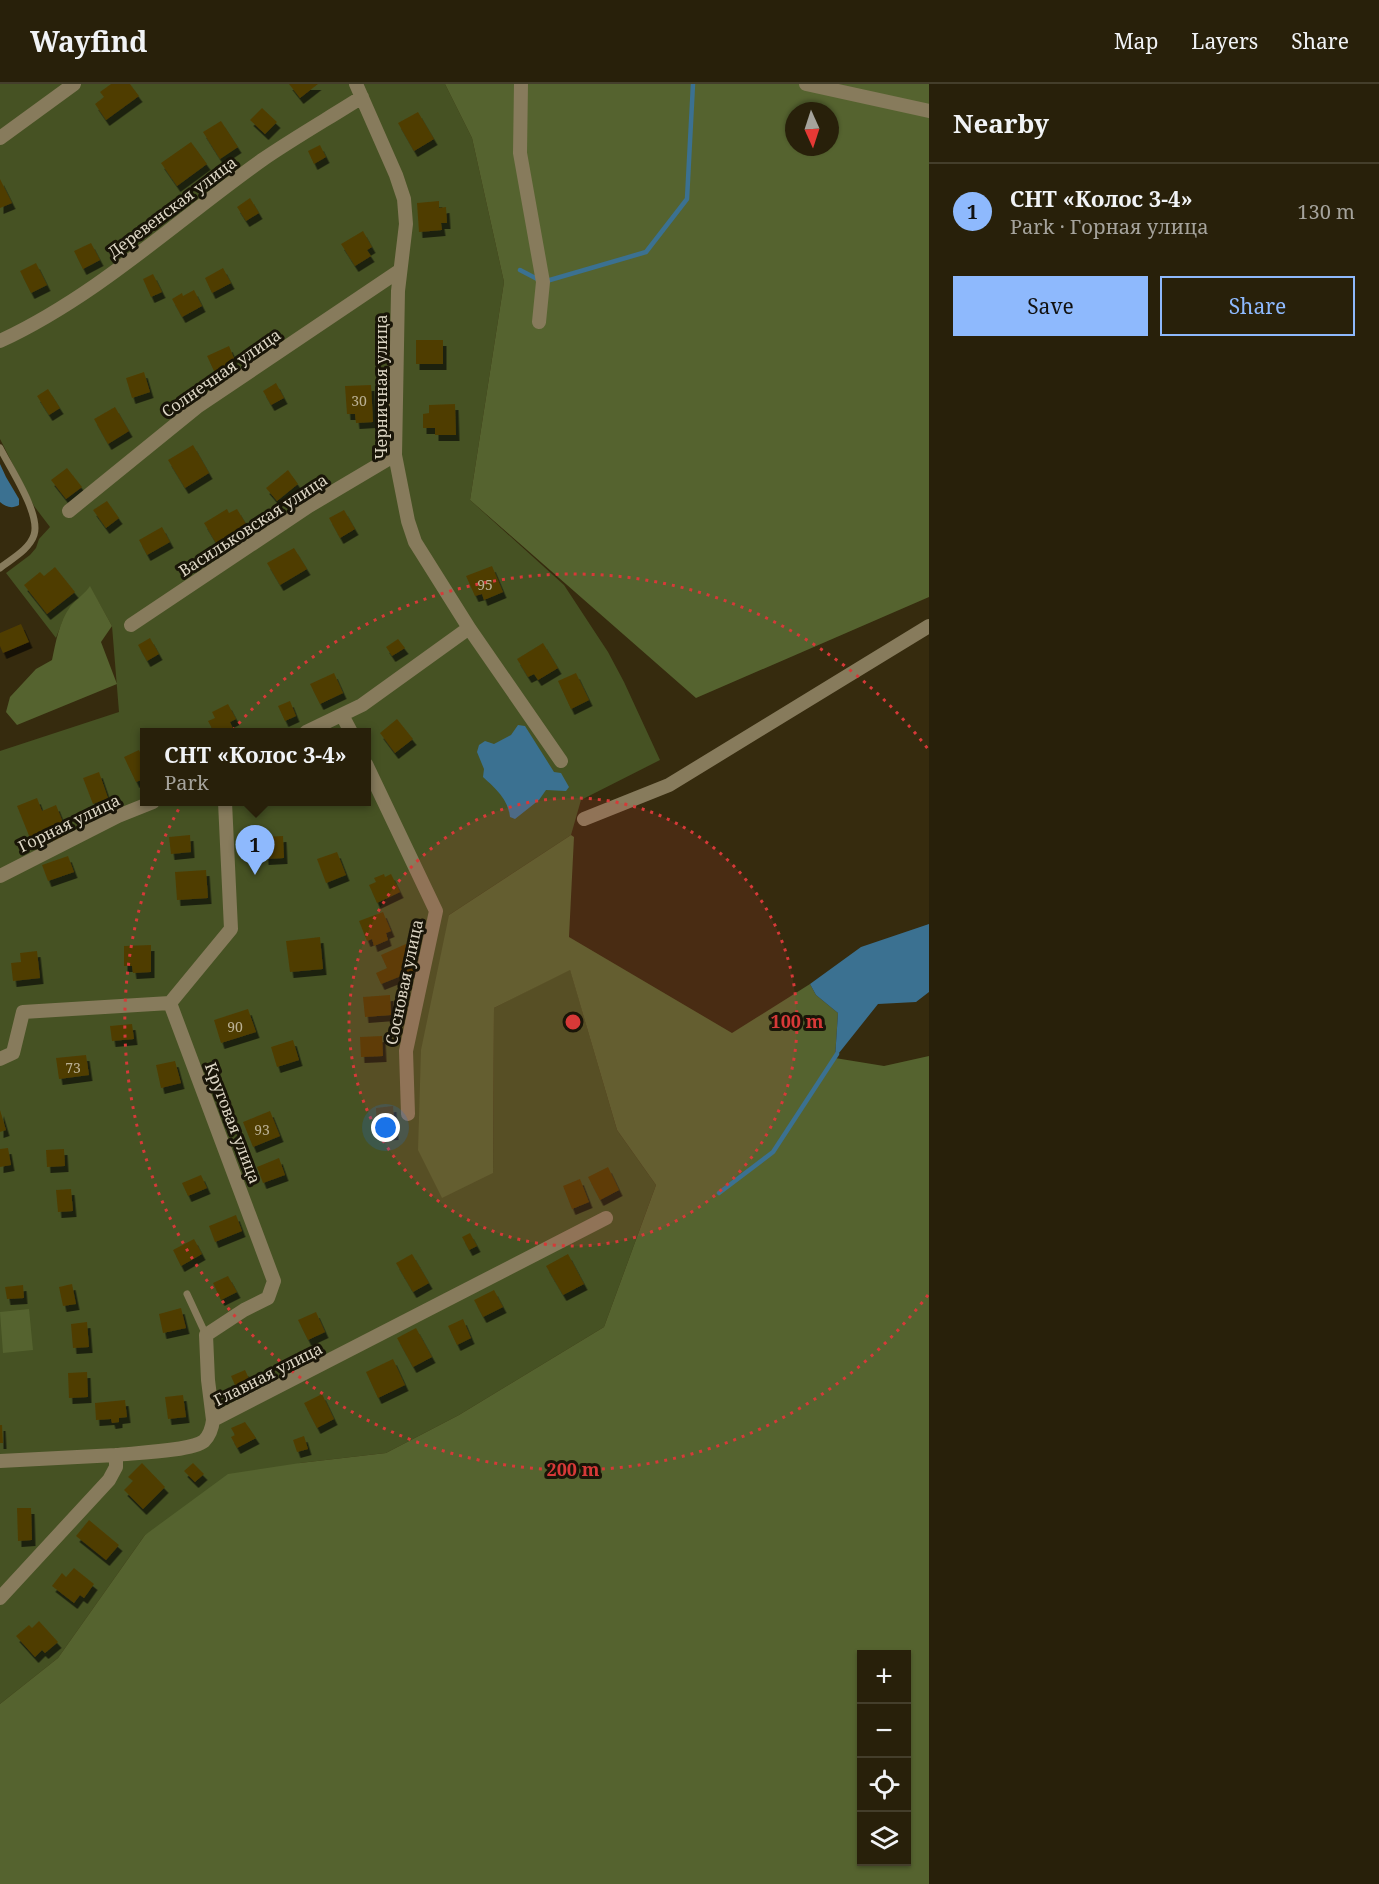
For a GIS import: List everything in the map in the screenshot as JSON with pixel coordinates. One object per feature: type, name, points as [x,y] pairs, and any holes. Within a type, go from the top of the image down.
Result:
[{"type":"street","points":[[0,138],[74,84]]},
{"type":"street","name":"Черничная улица","points":[[356,84],[396,175],[404,199],[406,224],[404,253],[399,271],[395,455],[414,542],[469,628],[561,761]]},
{"type":"street","points":[[522,84],[520,153],[543,282],[539,322]]},
{"type":"street","points":[[806,84],[929,111]]},
{"type":"street","name":"Деревенская улица","points":[[0,341],[93,288],[263,160],[362,97]]},
{"type":"street","name":"Солнечная улица","points":[[69,511],[197,407],[399,271]]},
{"type":"street","name":"Васильковская улица","points":[[131,625],[309,506],[395,455]]},
{"type":"street","points":[[584,819],[669,784],[929,626]]},
{"type":"street","points":[[314,728],[362,705],[469,628]]},
{"type":"street","points":[[342,715],[349,728]]},
{"type":"street","name":"Сосновая улица","points":[[371,774],[436,911],[405,1051],[408,1114]]},
{"type":"street","name":"Горная улица","points":[[0,876],[141,806]]},
{"type":"street","points":[[0,1059],[13,1053],[24,1012],[170,1002],[231,929],[225,806]]},
{"type":"street","name":"Круговая улица","points":[[170,1002],[274,1281],[268,1298],[244,1310],[206,1335]]},
{"type":"street","name":"Главная улица","points":[[116,1455],[187,1448],[202,1443],[211,1432],[213,1420],[606,1218]]},
{"type":"street","points":[[206,1335],[213,1420]]},
{"type":"street","points":[[0,1461],[116,1455],[116,1467],[109,1480],[0,1598]]},
{"type":"lane","points":[[0,448],[30,507],[35,522],[34,536],[30,542],[0,568]]},
{"type":"lane","points":[[187,1294],[206,1335]]},
{"type":"green space","points":[[0,84],[445,84],[472,138],[504,282],[470,500],[564,585],[608,652],[660,760],[581,800],[571,835],[449,915],[493,1173],[494,1008],[570,969],[617,1130],[656,1185],[604,1327],[459,1415],[386,1453],[300,1463],[145,1535],[58,1658],[0,1704],[0,751],[119,712],[112,626],[90,587],[63,620],[56,638],[6,573],[30,555],[39,539],[50,527],[34,506],[0,439]]},
{"type":"green space","points":[[445,84],[929,84],[929,597],[696,698],[470,500],[504,282],[472,138]]},
{"type":"green space","points":[[90,586],[112,626],[101,642],[117,684],[17,725],[6,712],[10,697],[36,669],[52,660],[58,632],[66,613]]},
{"type":"green space","points":[[571,835],[574,837],[569,937],[732,1033],[810,984],[816,995],[838,1013],[835,1058],[884,1066],[929,1056],[929,1884],[0,1884],[0,1704],[58,1658],[145,1535],[228,1474],[386,1453],[459,1415],[604,1327],[656,1185],[617,1130],[570,970],[494,1008],[493,1173],[442,1198],[418,1150],[421,1050],[449,915]]},
{"type":"green space","points":[[29,1309],[33,1350],[3,1353],[0,1312]]},
{"type":"water","points":[[0,464],[19,499],[19,505],[14,507],[0,502]]},
{"type":"water","points":[[518,725],[525,726],[554,772],[561,773],[569,787],[566,791],[546,790],[539,800],[515,819],[510,817],[501,795],[483,777],[484,769],[477,752],[479,745],[485,741],[494,744],[511,735]]},
{"type":"water","points":[[929,924],[929,992],[916,1002],[878,1004],[835,1058],[838,1013],[816,995],[810,984],[861,947]]},
{"type":"building","points":[[111,84],[130,84],[139,96],[106,120],[95,104],[104,97],[100,92]]},
{"type":"building","points":[[289,84],[318,84],[300,98]]},
{"type":"building","points":[[262,108],[277,122],[265,134],[250,120]]},
{"type":"building","points":[[418,112],[434,139],[414,151],[398,123]]},
{"type":"building","points":[[221,121],[238,147],[220,159],[203,132]]},
{"type":"building","points":[[191,142],[207,164],[177,186],[161,163]]},
{"type":"building","points":[[320,145],[326,157],[314,164],[308,151]]},
{"type":"building","points":[[0,179],[12,203],[0,208]]},
{"type":"building","points":[[250,198],[259,213],[246,221],[237,207]]},
{"type":"building","points":[[439,201],[439,208],[446,207],[447,223],[441,223],[442,230],[419,232],[417,203]]},
{"type":"building","points":[[363,231],[372,247],[367,250],[371,256],[355,266],[341,244]]},
{"type":"building","points":[[91,243],[100,260],[83,269],[74,251]]},
{"type":"building","points":[[36,263],[47,285],[31,293],[20,271]]},
{"type":"building","points":[[223,268],[231,283],[212,293],[205,278]]},
{"type":"building","points":[[153,274],[162,292],[151,297],[143,279]]},
{"type":"building","points":[[194,290],[202,306],[182,317],[172,299]]},
{"type":"building","points":[[416,340],[443,340],[443,364],[416,364]]},
{"type":"building","points":[[229,346],[236,363],[215,373],[207,356]]},
{"type":"building","points":[[144,372],[150,392],[132,398],[126,378]]},
{"type":"building","points":[[276,383],[284,398],[271,405],[263,391]]},
{"type":"building","points":[[371,385],[373,422],[356,423],[355,414],[347,414],[345,386]]},
{"type":"building","points":[[48,389],[60,408],[49,415],[37,396]]},
{"type":"building","points":[[455,404],[456,435],[435,435],[435,428],[423,428],[423,414],[429,413],[429,405]]},
{"type":"building","points":[[115,407],[129,431],[108,444],[94,419]]},
{"type":"building","points":[[193,445],[209,473],[185,488],[168,460]]},
{"type":"building","points":[[67,468],[82,487],[66,499],[51,480]]},
{"type":"building","points":[[288,470],[298,484],[277,501],[266,488]]},
{"type":"building","points":[[107,501],[119,518],[106,528],[93,510]]},
{"type":"building","points":[[227,509],[229,513],[237,509],[246,524],[239,528],[243,534],[226,544],[223,539],[216,543],[204,523]]},
{"type":"building","points":[[344,510],[355,529],[340,538],[329,518]]},
{"type":"building","points":[[162,527],[170,542],[147,555],[139,540]]},
{"type":"building","points":[[294,548],[307,569],[280,585],[267,563]]},
{"type":"building","points":[[492,566],[503,592],[484,600],[482,594],[475,596],[466,576]]},
{"type":"building","points":[[55,567],[75,592],[47,614],[24,585],[40,572],[44,576]]},
{"type":"building","points":[[21,624],[29,642],[3,653],[0,646],[0,633]]},
{"type":"building","points":[[150,638],[159,654],[147,661],[138,645]]},
{"type":"building","points":[[398,639],[405,648],[392,656],[386,647]]},
{"type":"building","points":[[543,643],[558,668],[538,680],[534,674],[528,677],[517,659]]},
{"type":"building","points":[[334,673],[343,693],[320,704],[310,684]]},
{"type":"building","points":[[576,673],[589,700],[571,709],[558,681]]},
{"type":"building","points":[[290,701],[296,716],[285,721],[278,706]]},
{"type":"building","points":[[228,704],[236,719],[230,722],[233,728],[212,728],[208,721],[215,718],[212,712]]},
{"type":"building","points":[[397,719],[413,739],[395,753],[380,733]]},
{"type":"building","points":[[139,750],[140,780],[136,782],[124,757]]},
{"type":"building","points":[[99,772],[108,798],[93,804],[83,778]]},
{"type":"building","points":[[37,798],[42,811],[56,805],[68,835],[34,848],[17,806]]},
{"type":"building","points":[[190,835],[191,852],[171,854],[169,837]]},
{"type":"building","points":[[283,836],[284,858],[265,859],[264,837]]},
{"type":"building","points":[[337,852],[346,875],[326,883],[317,859]]},
{"type":"building","points":[[68,856],[74,872],[48,881],[42,865]]},
{"type":"building","points":[[206,870],[208,898],[177,900],[175,872]]},
{"type":"building","points":[[384,874],[385,877],[391,874],[400,892],[377,903],[369,885],[376,882],[374,878]]},
{"type":"building","points":[[383,912],[391,931],[386,933],[388,940],[374,946],[372,939],[367,941],[359,921]]},
{"type":"building","points":[[320,937],[323,969],[290,972],[286,941]]},
{"type":"building","points":[[406,944],[416,970],[381,984],[376,973],[387,968],[381,955]]},
{"type":"building","points":[[151,945],[151,972],[133,973],[132,966],[124,966],[124,946]]},
{"type":"building","points":[[37,951],[40,978],[13,981],[11,963],[21,962],[20,953]]},
{"type":"building","points":[[390,995],[391,1015],[365,1017],[363,997]]},
{"type":"building","points":[[248,1009],[256,1032],[221,1043],[214,1020]]},
{"type":"building","points":[[132,1024],[134,1039],[112,1041],[110,1026]]},
{"type":"building","points":[[382,1036],[383,1056],[361,1057],[360,1037]]},
{"type":"building","points":[[293,1040],[299,1060],[277,1067],[271,1047]]},
{"type":"building","points":[[86,1055],[89,1075],[59,1079],[56,1058]]},
{"type":"building","points":[[175,1061],[181,1083],[161,1088],[156,1065]]},
{"type":"building","points":[[393,1106],[395,1134],[377,1135],[376,1108]]},
{"type":"building","points":[[0,1110],[6,1130],[0,1132]]},
{"type":"building","points":[[270,1111],[280,1136],[253,1147],[243,1122]]},
{"type":"building","points":[[8,1148],[11,1165],[0,1167],[0,1149]]},
{"type":"building","points":[[64,1149],[65,1166],[47,1167],[46,1150]]},
{"type":"building","points":[[279,1158],[285,1175],[263,1183],[257,1167]]},
{"type":"building","points":[[608,1167],[619,1190],[600,1200],[588,1177]]},
{"type":"building","points":[[201,1175],[207,1188],[188,1196],[182,1183]]},
{"type":"building","points":[[580,1179],[589,1202],[572,1209],[563,1186]]},
{"type":"building","points":[[71,1189],[73,1211],[58,1212],[56,1190]]},
{"type":"building","points":[[236,1215],[242,1231],[215,1242],[209,1226]]},
{"type":"building","points":[[470,1233],[477,1246],[469,1250],[462,1237]]},
{"type":"building","points":[[194,1239],[202,1254],[181,1266],[173,1250]]},
{"type":"building","points":[[412,1254],[429,1283],[413,1292],[396,1263]]},
{"type":"building","points":[[568,1254],[584,1284],[563,1295],[546,1266]]},
{"type":"building","points":[[228,1276],[237,1292],[221,1300],[213,1283]]},
{"type":"building","points":[[72,1284],[76,1304],[63,1306],[59,1287]]},
{"type":"building","points":[[23,1285],[24,1298],[7,1299],[5,1287]]},
{"type":"building","points":[[494,1290],[503,1307],[483,1317],[474,1300]]},
{"type":"building","points":[[181,1308],[186,1328],[163,1333],[159,1314]]},
{"type":"building","points":[[316,1312],[325,1332],[308,1340],[298,1320]]},
{"type":"building","points":[[463,1319],[471,1338],[457,1345],[448,1326]]},
{"type":"building","points":[[87,1322],[89,1347],[73,1348],[71,1324]]},
{"type":"building","points":[[416,1328],[432,1357],[413,1367],[397,1338]]},
{"type":"building","points":[[393,1359],[405,1385],[378,1398],[366,1372]]},
{"type":"building","points":[[245,1370],[252,1385],[238,1392],[231,1376]]},
{"type":"building","points":[[87,1372],[88,1397],[69,1398],[68,1373]]},
{"type":"building","points":[[322,1394],[334,1419],[317,1428],[304,1403]]},
{"type":"building","points":[[183,1395],[186,1417],[168,1419],[165,1397]]},
{"type":"building","points":[[125,1400],[127,1417],[119,1418],[119,1422],[112,1423],[111,1419],[96,1420],[95,1403]]},
{"type":"building","points":[[245,1422],[256,1438],[237,1448],[231,1437],[235,1435],[231,1428]]},
{"type":"building","points":[[0,1425],[2,1425],[3,1443],[0,1443]]},
{"type":"building","points":[[304,1436],[308,1449],[297,1452],[293,1440]]},
{"type":"building","points":[[142,1463],[165,1487],[143,1509],[124,1490],[133,1481],[128,1477]]},
{"type":"building","points":[[193,1463],[204,1474],[195,1482],[184,1471]]},
{"type":"building","points":[[17,1508],[31,1508],[32,1540],[18,1541]]},
{"type":"building","points":[[89,1520],[119,1545],[106,1560],[76,1536]]},
{"type":"building","points":[[74,1568],[94,1584],[84,1598],[80,1595],[74,1603],[52,1586],[62,1573],[66,1577]]},
{"type":"building","points":[[39,1621],[58,1642],[45,1653],[42,1650],[35,1657],[16,1636],[29,1625],[32,1628]]},
{"type":"waterway","points":[[520,270],[543,282],[646,252],[687,199],[693,84]]},
{"type":"waterway","points":[[719,1193],[773,1152],[837,1054]]},
{"type":"place","name":"СНТ «Колос 3-4»","points":[[255,875]]}]
